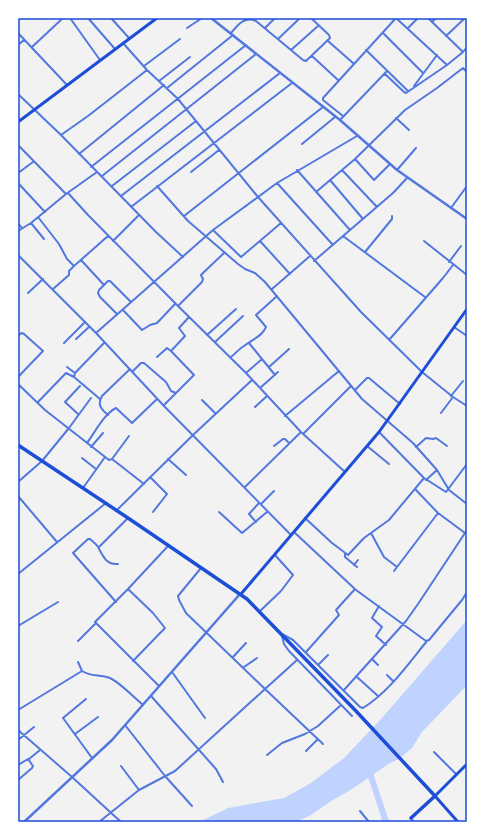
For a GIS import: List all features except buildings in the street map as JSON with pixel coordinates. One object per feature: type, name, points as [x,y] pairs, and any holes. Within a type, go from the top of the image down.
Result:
[{"type":"highway","points":[[18,445],[241,594],[260,611],[435,796],[411,818]]},
{"type":"main road","points":[[18,122],[157,18]]},
{"type":"main road","points":[[241,594],[387,422],[467,309]]},
{"type":"main road","points":[[458,822],[435,796],[467,764]]},
{"type":"street","points":[[32,47],[63,18]]},
{"type":"street","points":[[70,18],[100,60]]},
{"type":"street","points":[[88,18],[115,50]]},
{"type":"street","points":[[111,18],[130,38]]},
{"type":"street","points":[[187,28],[202,18]]},
{"type":"street","points":[[212,18],[340,120],[407,178],[467,218]]},
{"type":"street","points":[[265,28],[275,18]]},
{"type":"street","points":[[278,40],[300,18]]},
{"type":"street","points":[[168,88],[232,34],[241,23],[248,19],[256,21],[304,61],[306,61],[330,39],[330,35],[318,26],[311,18]]},
{"type":"street","points":[[342,116],[322,98],[396,18],[447,65]]},
{"type":"street","points":[[408,28],[418,18]]},
{"type":"street","points":[[428,18],[463,52]]},
{"type":"street","points":[[432,22],[436,18]]},
{"type":"street","points":[[446,36],[466,18]]},
{"type":"street","points":[[291,50],[318,26]]},
{"type":"street","points":[[18,33],[67,85]]},
{"type":"street","points":[[382,33],[423,73]]},
{"type":"street","points":[[144,67],[180,39]]},
{"type":"street","points":[[18,44],[24,40]]},
{"type":"street","points":[[328,41],[353,63]]},
{"type":"street","points":[[123,43],[144,67],[168,88],[187,109],[258,197],[314,261],[388,340],[422,372],[467,406]]},
{"type":"street","points":[[91,167],[246,45]]},
{"type":"street","points":[[385,74],[404,92],[408,91],[447,65],[467,47]]},
{"type":"street","points":[[366,50],[408,91]]},
{"type":"street","points":[[102,177],[256,54]]},
{"type":"street","points":[[412,89],[437,55]]},
{"type":"street","points":[[312,56],[338,80]]},
{"type":"street","points":[[159,81],[190,57]]},
{"type":"street","points":[[316,192],[370,146],[405,110],[437,88],[462,68],[467,72]]},
{"type":"street","points":[[61,135],[147,70]]},
{"type":"street","points":[[340,120],[342,116],[388,71]]},
{"type":"street","points":[[121,196],[280,73]]},
{"type":"street","points":[[131,207],[292,82]]},
{"type":"street","points":[[78,154],[164,85]]},
{"type":"street","points":[[18,94],[183,257]]},
{"type":"street","points":[[184,216],[323,107]]},
{"type":"street","points":[[302,144],[336,117]]},
{"type":"street","points":[[396,118],[409,130]]},
{"type":"street","points":[[112,186],[196,121]]},
{"type":"street","points":[[96,333],[213,230],[277,183],[357,136]]},
{"type":"street","points":[[18,145],[33,162],[67,193],[175,304],[231,357],[285,416],[344,472]]},
{"type":"street","points":[[397,170],[416,148]]},
{"type":"street","points":[[191,172],[219,150]]},
{"type":"street","points":[[355,159],[374,180],[390,164]]},
{"type":"street","points":[[18,173],[33,162]]},
{"type":"street","points":[[297,170],[350,230]]},
{"type":"street","points":[[342,170],[377,207]]},
{"type":"street","points":[[18,231],[31,223],[67,193],[97,172]]},
{"type":"street","points":[[314,261],[377,207],[407,178]]},
{"type":"street","points":[[330,180],[363,219]]},
{"type":"street","points":[[18,183],[45,212]]},
{"type":"street","points":[[277,183],[332,245]]},
{"type":"street","points":[[157,186],[184,216],[224,253],[245,269],[257,274],[272,289],[369,406],[387,422],[402,432],[436,470],[449,490],[467,504]]},
{"type":"street","points":[[451,208],[467,186]]},
{"type":"street","points":[[113,241],[140,215]]},
{"type":"street","points":[[365,252],[392,219],[392,216]]},
{"type":"street","points":[[38,217],[59,244],[67,259],[74,266]]},
{"type":"street","points":[[18,223],[22,228]]},
{"type":"street","points":[[31,223],[44,239]]},
{"type":"street","points":[[213,230],[241,257],[281,223]]},
{"type":"street","points":[[52,289],[69,275],[69,271],[74,266],[108,236]]},
{"type":"street","points":[[343,236],[425,297]]},
{"type":"street","points":[[260,241],[290,274]]},
{"type":"street","points":[[424,241],[467,275]]},
{"type":"street","points":[[449,262],[461,246]]},
{"type":"street","points":[[178,306],[202,282],[203,279],[201,275],[224,253]]},
{"type":"street","points":[[18,255],[133,371],[157,399],[245,487],[267,512],[355,589],[427,641]]},
{"type":"street","points":[[272,289],[310,256]]},
{"type":"street","points":[[81,260],[104,285]]},
{"type":"street","points":[[388,340],[453,265]]},
{"type":"street","points":[[28,293],[43,279]]},
{"type":"street","points":[[117,314],[100,297],[98,293],[104,285],[110,281],[131,302]]},
{"type":"street","points":[[231,357],[267,328],[256,315],[278,296]]},
{"type":"street","points":[[123,310],[142,330],[157,323],[175,304]]},
{"type":"street","points":[[207,335],[236,309]]},
{"type":"street","points":[[215,342],[243,316]]},
{"type":"street","points":[[171,351],[184,339],[185,336],[179,328],[189,317]]},
{"type":"street","points":[[64,343],[85,322]]},
{"type":"street","points":[[76,339],[89,327]]},
{"type":"street","points":[[454,327],[467,336]]},
{"type":"street","points":[[18,335],[22,333],[24,334],[43,351],[18,376]]},
{"type":"street","points":[[74,377],[104,343]]},
{"type":"street","points":[[249,343],[275,375]]},
{"type":"street","points":[[158,357],[167,348],[194,375],[164,406]]},
{"type":"street","points":[[269,367],[289,349]]},
{"type":"street","points":[[246,373],[262,360]]},
{"type":"street","points":[[133,371],[141,363],[144,363],[166,382],[171,391],[176,394]]},
{"type":"street","points":[[67,367],[76,373]]},
{"type":"street","points":[[108,415],[99,406],[100,399],[130,369]]},
{"type":"street","points":[[285,416],[339,371]]},
{"type":"street","points":[[260,388],[278,372]]},
{"type":"street","points":[[38,402],[66,374],[74,377],[100,399]]},
{"type":"street","points":[[355,390],[367,378],[369,378],[400,404]]},
{"type":"street","points":[[116,511],[193,434],[252,380]]},
{"type":"street","points":[[441,413],[462,380]]},
{"type":"street","points":[[19,386],[45,410],[105,458],[109,460],[112,459],[144,484]]},
{"type":"street","points":[[78,414],[65,402],[80,386]]},
{"type":"street","points":[[245,487],[351,386]]},
{"type":"street","points":[[255,407],[267,396]]},
{"type":"street","points":[[18,482],[42,461],[91,398]]},
{"type":"street","points":[[86,443],[108,415],[116,408],[132,423],[157,399]]},
{"type":"street","points":[[202,400],[215,413]]},
{"type":"street","points":[[379,432],[425,479],[445,492],[449,490],[467,465]]},
{"type":"street","points":[[91,447],[103,433]]},
{"type":"street","points":[[112,459],[129,436]]},
{"type":"street","points":[[416,447],[426,438],[436,438],[447,446]]},
{"type":"street","points":[[274,446],[282,439],[285,439],[289,444]]},
{"type":"street","points":[[367,446],[389,464]]},
{"type":"street","points":[[82,458],[96,469]]},
{"type":"street","points":[[83,488],[105,458]]},
{"type":"street","points":[[168,459],[186,475]]},
{"type":"street","points":[[345,554],[348,555],[371,533],[389,520],[414,489],[436,470]]},
{"type":"street","points":[[150,477],[168,494],[153,512]]},
{"type":"street","points":[[414,489],[438,513],[465,533]]},
{"type":"street","points":[[256,522],[250,514],[274,491]]},
{"type":"street","points":[[18,496],[57,542]]},
{"type":"street","points":[[18,573],[106,503]]},
{"type":"street","points":[[219,512],[241,533],[267,512]]},
{"type":"street","points":[[394,571],[438,513]]},
{"type":"street","points":[[99,548],[128,518]]},
{"type":"street","points":[[305,518],[345,554],[345,557],[357,567]]},
{"type":"street","points":[[344,690],[404,624],[467,530]]},
{"type":"street","points":[[371,533],[384,556],[397,567]]},
{"type":"street","points":[[116,602],[74,554],[74,552],[89,539],[99,548],[107,562],[111,564],[118,564]]},
{"type":"street","points":[[78,641],[168,546]]},
{"type":"street","points":[[260,611],[281,591],[294,575],[274,555]]},
{"type":"street","points":[[354,565],[358,560]]},
{"type":"street","points":[[201,568],[178,598],[186,612],[323,744]]},
{"type":"street","points":[[128,589],[153,613],[165,628],[133,661]]},
{"type":"street","points":[[306,652],[339,614],[336,610],[355,589]]},
{"type":"street","points":[[281,633],[293,640],[319,664],[362,708],[378,696],[393,681],[462,600],[467,592]]},
{"type":"street","points":[[24,822],[112,740],[241,594]]},
{"type":"street","points":[[18,626],[58,602]]},
{"type":"street","points":[[379,606],[372,618],[382,627],[376,636],[386,645]]},
{"type":"street","points":[[96,623],[159,686]]},
{"type":"street","points":[[281,633],[285,647],[352,716]]},
{"type":"street","points":[[233,657],[246,643]]},
{"type":"street","points":[[319,664],[328,655]]},
{"type":"street","points":[[244,667],[257,658]]},
{"type":"street","points":[[99,822],[139,790],[175,771],[297,660]]},
{"type":"street","points":[[372,660],[378,665]]},
{"type":"street","points":[[78,662],[82,671],[92,675],[102,675],[111,679],[143,705]]},
{"type":"street","points":[[18,710],[82,671]]},
{"type":"street","points":[[172,672],[205,718]]},
{"type":"street","points":[[387,675],[393,681]]},
{"type":"street","points":[[357,677],[378,696]]},
{"type":"street","points":[[151,696],[216,769],[223,782]]},
{"type":"street","points":[[86,699],[63,718],[92,758]]},
{"type":"street","points":[[267,755],[282,743],[318,726],[341,705]]},
{"type":"street","points":[[76,734],[98,717]]},
{"type":"street","points":[[125,725],[165,776],[192,806]]},
{"type":"street","points":[[18,740],[34,726]]},
{"type":"street","points":[[18,730],[121,822]]},
{"type":"street","points":[[306,751],[318,739]]},
{"type":"street","points":[[18,765],[26,759],[29,759],[40,750]]},
{"type":"street","points":[[434,752],[457,775]]},
{"type":"street","points":[[18,780],[33,767],[29,759]]},
{"type":"street","points":[[121,766],[139,790]]},
{"type":"street","points":[[360,811],[369,822]]},
{"type":"street","points":[[411,818],[414,822]]},
{"type":"water","points":[[467,620],[467,685],[422,732],[412,748],[399,759],[390,763],[311,815],[296,822],[199,822],[228,808],[284,798],[311,783],[343,759],[381,719]]},
{"type":"waterway","points":[[369,770],[386,822]]}]
